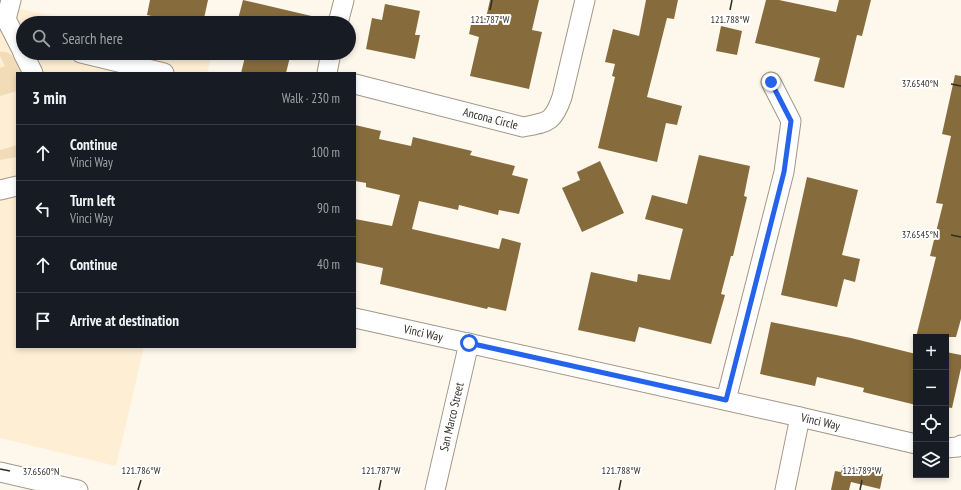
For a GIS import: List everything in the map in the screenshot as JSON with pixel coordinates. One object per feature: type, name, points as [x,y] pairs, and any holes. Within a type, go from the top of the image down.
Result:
[{"type":"street","points":[[11,0],[3,18],[16,38]]},
{"type":"street","points":[[340,16],[344,0]]},
{"type":"street","name":"Ancona Circle","points":[[356,84],[523,127],[546,122],[556,113],[558,108],[584,0]]},
{"type":"street","points":[[27,60],[33,72]]},
{"type":"street","points":[[109,60],[160,72]]},
{"type":"street","points":[[327,72],[330,60]]},
{"type":"street","points":[[726,400],[784,172],[791,121],[771,82]]},
{"type":"street","points":[[0,190],[16,186]]},
{"type":"street","name":"Vinci Way","points":[[356,318],[800,416],[913,443]]},
{"type":"street","name":"San Marco Street","points":[[435,490],[469,343]]},
{"type":"street","points":[[785,490],[800,416]]},
{"type":"street","points":[[0,472],[78,490]]},
{"type":"shaded area","points":[[0,4],[52,16],[16,16],[16,60],[210,60],[207,72],[16,72],[16,348],[144,348],[116,466],[0,438]]},
{"type":"shaded area","points":[[0,52],[11,55],[16,61],[21,72],[16,72],[16,91],[0,96],[0,68],[5,66],[0,56]]},
{"type":"shaded area","points":[[16,145],[16,157],[0,160],[0,150]]},
{"type":"building","points":[[150,0],[208,0],[205,16],[147,15]]},
{"type":"building","points":[[243,0],[311,16],[239,16]]},
{"type":"building","points":[[490,0],[539,0],[532,30],[542,32],[529,89],[470,76],[479,37],[469,34],[473,15],[486,18]]},
{"type":"building","points":[[646,0],[678,0],[674,19],[667,18],[647,97],[682,106],[677,125],[666,123],[657,162],[598,148],[615,77],[612,76],[615,64],[605,62],[613,29],[639,36]]},
{"type":"building","points":[[766,0],[779,0],[836,12],[839,0],[871,0],[862,36],[857,35],[844,88],[814,81],[820,58],[755,43]]},
{"type":"building","points":[[385,4],[420,11],[415,35],[420,35],[415,59],[366,49],[372,18],[382,20]]},
{"type":"building","points":[[721,26],[742,31],[737,55],[716,51]]},
{"type":"building","points":[[244,60],[289,60],[286,72],[241,72]]},
{"type":"building","points":[[955,75],[961,76],[961,319],[956,337],[949,337],[949,334],[917,334],[936,257],[930,256],[943,204],[936,203],[951,136],[942,134]]},
{"type":"building","points":[[356,125],[381,131],[379,139],[411,146],[413,137],[472,151],[470,155],[515,166],[512,175],[528,179],[519,214],[499,210],[498,215],[459,205],[458,210],[419,201],[412,229],[499,249],[502,238],[521,243],[506,311],[488,307],[487,309],[380,284],[383,268],[356,262],[356,219],[392,226],[400,195],[366,187],[366,183],[356,181]]},
{"type":"building","points":[[699,155],[750,166],[744,196],[747,197],[733,256],[731,256],[721,294],[725,295],[711,344],[639,327],[635,342],[578,330],[591,272],[637,282],[638,274],[670,280],[683,229],[645,219],[652,195],[687,204]]},
{"type":"building","points":[[600,161],[624,213],[582,232],[562,188],[580,180],[577,172]]},
{"type":"building","points":[[807,177],[858,190],[842,255],[860,259],[855,282],[844,279],[837,307],[781,295]]},
{"type":"building","points":[[771,322],[851,338],[913,353],[913,404],[863,392],[864,388],[817,377],[815,386],[760,374]]},
{"type":"building","points":[[949,353],[961,355],[961,368],[952,408],[949,408]]},
{"type":"building","points":[[843,465],[883,474],[880,489],[851,482],[849,490],[831,490],[835,471],[841,472]]},
{"type":"route","points":[[469,343],[726,400],[784,172],[791,121],[771,82]]}]
